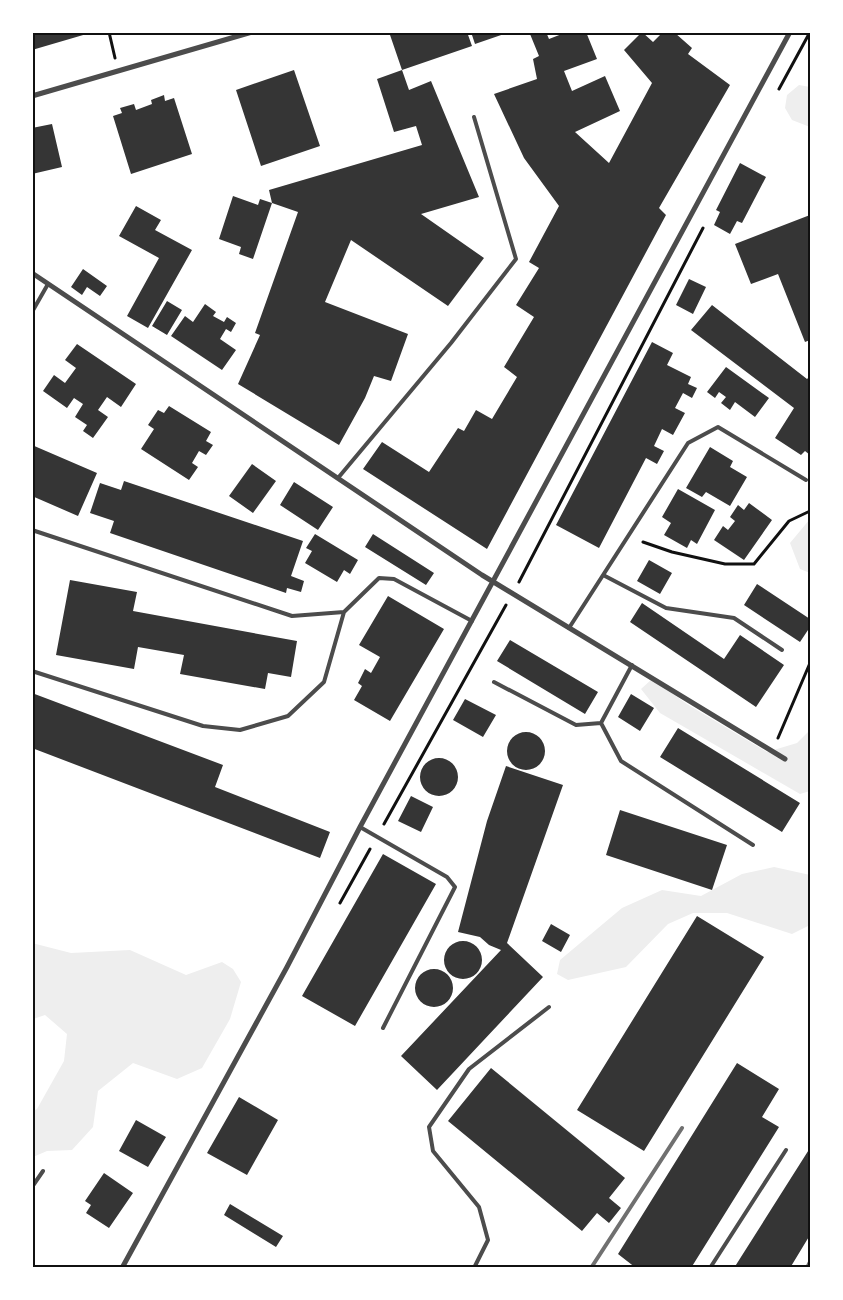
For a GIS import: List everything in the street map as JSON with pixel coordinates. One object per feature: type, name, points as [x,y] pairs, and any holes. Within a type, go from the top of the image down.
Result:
[{"type":"street","points":[[32,96],[252,32]]},
{"type":"street","points":[[122,1268],[287,967],[360,827],[790,32]]},
{"type":"street","points":[[32,273],[493,582],[784,759]]},
{"type":"lane","points":[[338,478],[451,343],[516,259],[474,117]]},
{"type":"lane","points":[[32,312],[48,284]]},
{"type":"lane","points":[[569,628],[605,576],[688,443],[718,426],[806,480]]},
{"type":"lane","points":[[32,530],[292,616],[344,612]]},
{"type":"lane","points":[[605,576],[666,608],[734,618],[782,650]]},
{"type":"lane","points":[[32,671],[203,726],[240,730],[288,716],[324,682],[344,612],[379,578],[394,579],[472,621]]},
{"type":"lane","points":[[601,723],[632,665]]},
{"type":"lane","points":[[494,682],[576,725],[601,723]]},
{"type":"lane","points":[[601,723],[621,761],[753,845]]},
{"type":"lane","points":[[360,827],[447,877],[455,887],[383,1028]]},
{"type":"lane","points":[[474,1268],[488,1240],[479,1207],[433,1151],[429,1127],[469,1069],[549,1007]]},
{"type":"lane","points":[[710,1268],[786,1150]]},
{"type":"lane","points":[[32,1187],[42,1171]]},
{"type":"path","points":[[109,32],[119,71]]},
{"type":"path","points":[[778,91],[810,32]]},
{"type":"path","points":[[338,906],[512,594],[704,227]]},
{"type":"path","points":[[637,547],[644,541],[672,552],[725,564],[754,564],[789,521],[810,511]]},
{"type":"path","points":[[772,751],[810,663]]},
{"type":"shaded area","points":[[799,85],[810,87],[810,127],[792,120],[785,108],[787,95]]},
{"type":"shaded area","points":[[810,519],[810,573],[800,569],[790,543]]},
{"type":"shaded area","points":[[652,679],[687,704],[767,752],[797,743],[809,731],[810,707],[810,791],[800,794],[660,713],[641,689]]},
{"type":"shaded area","points":[[774,867],[810,875],[810,925],[792,934],[727,913],[693,913],[668,924],[626,967],[568,980],[557,974],[560,960],[622,908],[662,890],[701,896],[742,874]]},
{"type":"shaded area","points":[[32,943],[71,953],[130,950],[186,975],[222,962],[233,969],[241,982],[230,1019],[202,1068],[177,1079],[133,1063],[98,1091],[93,1127],[72,1150],[47,1151],[33,1157],[33,1111],[37,1109],[64,1061],[67,1034],[45,1015],[33,1019]]},
{"type":"building","points":[[32,32],[90,32],[90,33],[32,50]]},
{"type":"building","points":[[389,32],[467,32],[472,46],[402,70]]},
{"type":"building","points":[[471,32],[507,32],[507,33],[475,44]]},
{"type":"building","points":[[546,32],[549,39],[567,32],[586,32],[597,59],[564,71],[572,91],[605,76],[620,111],[575,132],[609,163],[652,83],[624,50],[642,32],[653,42],[662,33],[675,33],[692,48],[688,54],[730,85],[659,208],[666,215],[487,549],[363,469],[382,442],[429,472],[458,428],[464,431],[476,410],[492,419],[517,377],[504,367],[534,317],[516,305],[539,268],[529,262],[559,206],[524,158],[494,94],[537,79],[533,59],[539,56],[530,34]]},
{"type":"building","points":[[294,70],[320,146],[261,166],[236,90]]},
{"type":"building","points":[[402,70],[409,90],[431,81],[479,197],[421,214],[484,258],[448,306],[351,240],[325,302],[408,334],[391,381],[374,376],[365,398],[339,445],[238,384],[260,335],[255,333],[298,212],[272,203],[269,190],[422,145],[416,126],[394,132],[377,79]]},
{"type":"building","points":[[164,95],[165,101],[174,98],[192,154],[131,174],[113,116],[122,113],[120,108],[134,104],[136,110],[152,104],[151,100]]},
{"type":"building","points":[[52,124],[62,167],[32,174],[32,128]]},
{"type":"building","points":[[740,163],[766,177],[742,223],[737,221],[730,234],[714,225],[720,212],[716,210]]},
{"type":"building","points":[[233,196],[258,205],[260,199],[272,203],[253,259],[239,254],[241,247],[219,239]]},
{"type":"building","points":[[136,206],[161,220],[155,230],[192,250],[148,328],[127,316],[159,258],[119,236]]},
{"type":"building","points":[[810,215],[810,340],[805,342],[778,274],[751,284],[735,244]]},
{"type":"building","points":[[83,269],[107,286],[100,296],[87,287],[82,295],[71,287]]},
{"type":"building","points":[[689,279],[706,287],[693,314],[676,305]]},
{"type":"building","points":[[167,301],[182,310],[167,335],[152,326]]},
{"type":"building","points":[[205,304],[216,312],[213,316],[224,322],[227,317],[236,323],[231,332],[226,329],[220,339],[236,350],[222,370],[171,336],[185,316],[193,322]]},
{"type":"building","points":[[712,305],[807,379],[810,376],[810,455],[805,451],[801,455],[775,438],[794,408],[691,330]]},
{"type":"building","points":[[652,342],[673,353],[667,365],[691,377],[688,384],[697,388],[692,398],[683,393],[675,408],[685,413],[673,435],[662,429],[654,446],[664,451],[657,464],[646,458],[599,548],[556,525]]},
{"type":"building","points":[[77,344],[136,384],[121,407],[107,397],[98,410],[108,417],[93,438],[83,431],[87,425],[75,417],[83,404],[74,398],[67,408],[43,391],[54,375],[65,383],[76,368],[65,360]]},
{"type":"building","points":[[726,367],[769,398],[755,417],[735,402],[730,410],[721,403],[726,397],[719,392],[715,398],[707,392]]},
{"type":"building","points":[[169,406],[211,432],[206,441],[213,445],[206,455],[199,451],[192,463],[198,467],[189,480],[141,449],[154,429],[148,425],[158,410],[164,413]]},
{"type":"building","points":[[32,445],[97,473],[78,516],[32,496]]},
{"type":"building","points":[[710,447],[733,461],[730,467],[747,477],[730,506],[706,492],[702,497],[686,488]]},
{"type":"building","points":[[252,464],[276,481],[253,513],[229,496]]},
{"type":"building","points":[[124,481],[303,541],[291,576],[304,581],[301,592],[287,588],[286,593],[110,533],[114,521],[90,513],[100,483],[121,490]]},
{"type":"building","points":[[294,482],[333,507],[318,530],[280,505]]},
{"type":"building","points":[[678,489],[715,510],[697,544],[691,540],[687,548],[664,535],[671,523],[662,517]]},
{"type":"building","points":[[749,503],[772,520],[744,560],[714,540],[723,526],[728,530],[735,521],[730,517],[738,505],[744,510]]},
{"type":"building","points":[[315,534],[358,560],[350,574],[344,570],[337,582],[305,563],[312,551],[306,548]]},
{"type":"building","points":[[373,534],[434,573],[426,585],[365,547]]},
{"type":"building","points":[[649,560],[672,573],[660,594],[637,581]]},
{"type":"building","points":[[70,580],[137,592],[133,611],[297,641],[291,677],[268,673],[265,689],[180,674],[184,655],[138,647],[134,669],[56,655]]},
{"type":"building","points":[[757,584],[810,619],[810,627],[800,642],[744,605]]},
{"type":"building","points":[[388,596],[444,629],[390,721],[354,700],[362,686],[358,683],[365,669],[371,673],[380,657],[359,645]]},
{"type":"building","points":[[642,603],[724,659],[740,635],[784,665],[756,707],[630,622]]},
{"type":"building","points":[[510,640],[598,692],[585,714],[497,661]]},
{"type":"building","points":[[32,693],[223,765],[215,787],[330,832],[320,858],[32,748]]},
{"type":"building","points":[[631,694],[654,708],[640,731],[618,717]]},
{"type":"building","points":[[465,699],[496,715],[483,737],[453,720]]},
{"type":"building","points":[[678,728],[800,803],[782,832],[660,757]]},
{"type":"building","points":[[526,732],[533,733],[539,738],[544,744],[544,758],[539,764],[533,769],[526,770],[519,769],[513,764],[508,758],[507,751],[508,744],[513,738],[519,733]]},
{"type":"building","points":[[439,758],[446,759],[452,764],[457,770],[457,784],[452,790],[446,795],[439,796],[432,795],[426,790],[421,784],[420,777],[421,770],[426,764],[432,759]]},
{"type":"building","points":[[506,766],[563,785],[507,943],[543,977],[437,1090],[401,1056],[501,950],[489,945],[480,937],[458,932],[487,821]]},
{"type":"building","points":[[411,796],[433,807],[421,832],[398,821]]},
{"type":"building","points":[[620,810],[727,845],[712,890],[606,855]]},
{"type":"building","points":[[383,854],[436,884],[355,1026],[302,996]]},
{"type":"building","points":[[697,916],[764,957],[644,1151],[577,1110]]},
{"type":"building","points":[[551,924],[570,935],[561,952],[542,941]]},
{"type":"building","points":[[463,941],[470,942],[476,947],[481,953],[481,967],[476,973],[470,978],[463,979],[456,978],[450,973],[445,967],[444,960],[445,953],[450,947],[456,942]]},
{"type":"building","points":[[434,969],[441,970],[447,975],[452,981],[452,995],[447,1001],[441,1006],[434,1007],[427,1006],[421,1001],[416,995],[415,988],[416,981],[421,975],[427,970]]},
{"type":"building","points":[[737,1063],[779,1089],[762,1117],[779,1127],[691,1268],[636,1268],[618,1254]]},
{"type":"building","points":[[491,1068],[625,1178],[609,1198],[621,1208],[609,1223],[597,1213],[582,1231],[448,1121]]},
{"type":"building","points":[[239,1097],[278,1120],[247,1175],[207,1153]]},
{"type":"building","points":[[136,1120],[166,1137],[148,1167],[119,1151]]},
{"type":"building","points":[[810,1148],[810,1235],[790,1268],[734,1268]]},
{"type":"building","points":[[104,1173],[133,1193],[109,1228],[86,1213],[91,1205],[85,1201]]},
{"type":"building","points":[[230,1204],[283,1236],[276,1247],[224,1215]]},
{"type":"railway","points":[[591,1268],[682,1128]]},
{"type":"railway","points":[[807,1268],[810,1262]]}]
